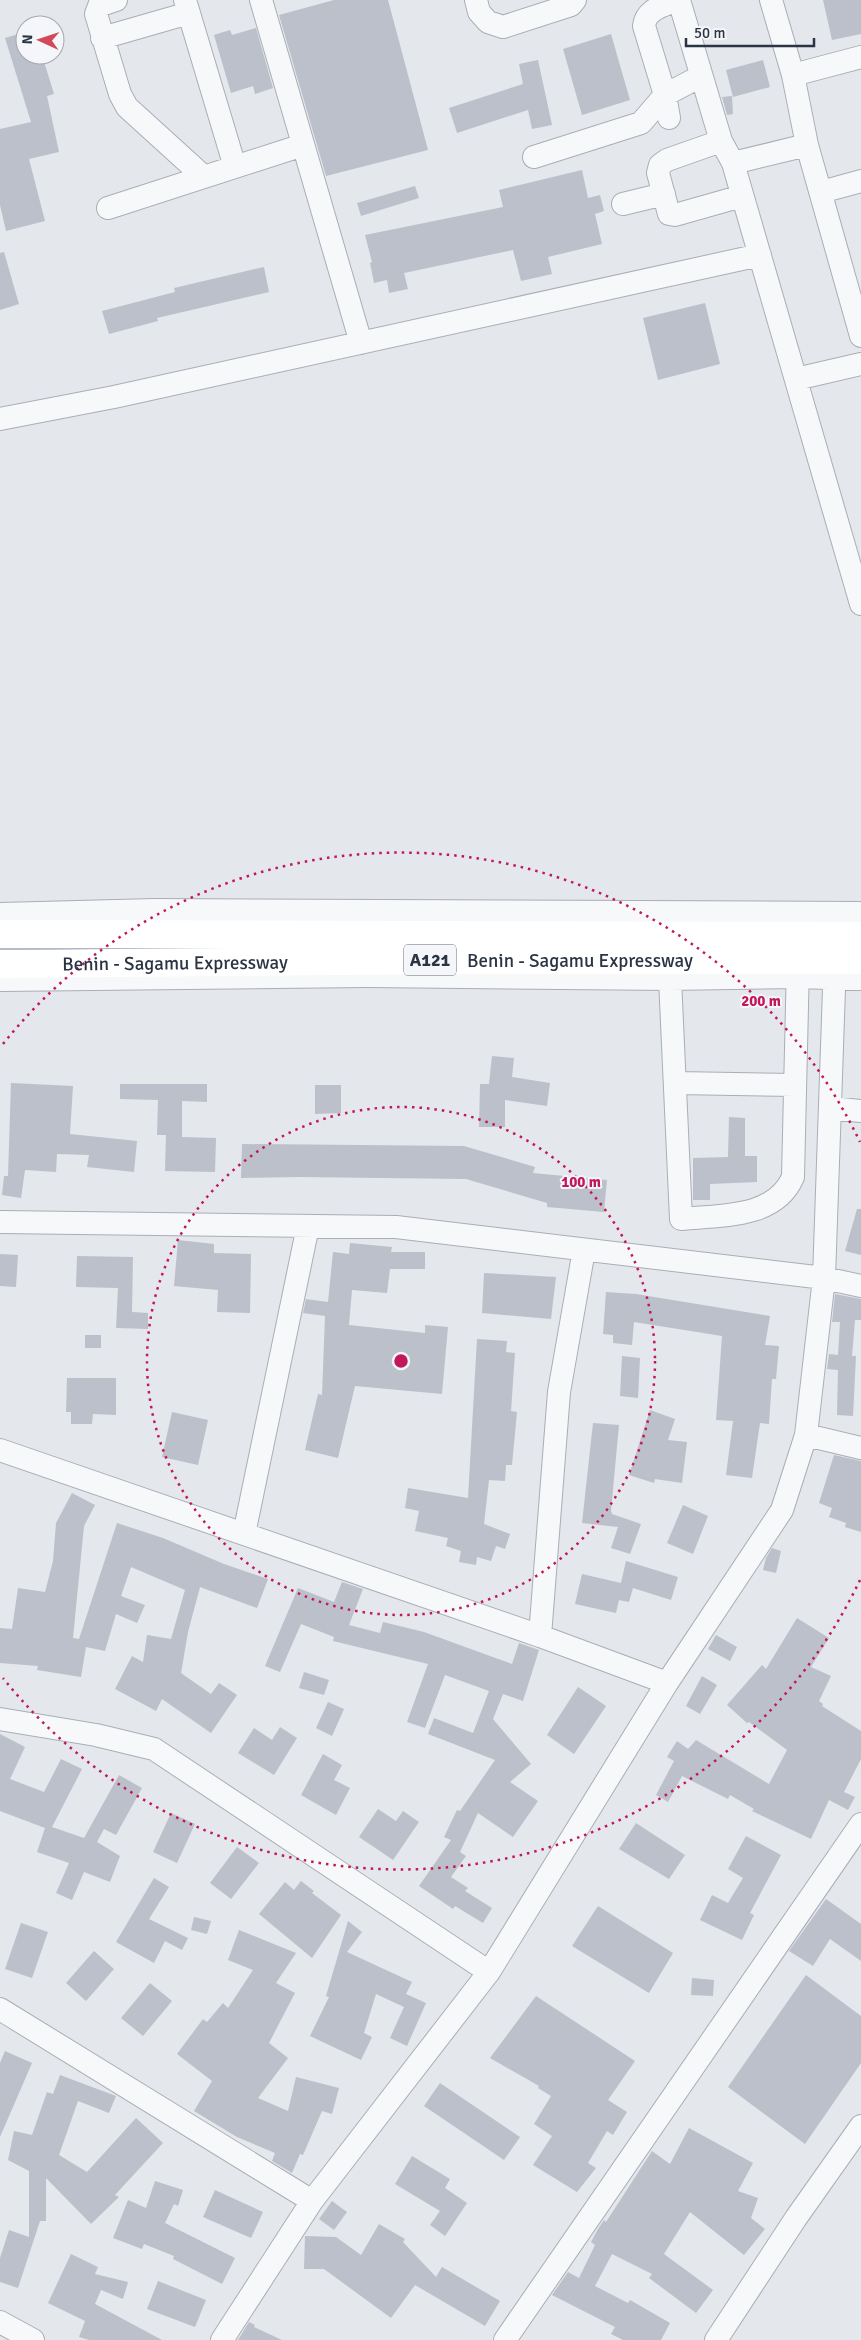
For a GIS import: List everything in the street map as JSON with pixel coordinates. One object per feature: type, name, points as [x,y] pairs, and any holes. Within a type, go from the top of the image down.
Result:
[{"type":"highway","name":"A121","points":[[0,934],[861,936]]},
{"type":"highway","name":"Benin - Sagamu Expressway","points":[[0,964],[458,960],[798,968],[844,966]]},
{"type":"street","points":[[116,0],[99,6],[96,14],[120,94],[127,107],[135,116],[204,177]]},
{"type":"street","points":[[261,0],[361,343]]},
{"type":"street","points":[[476,0],[479,12],[488,22],[503,27],[571,5],[575,0]]},
{"type":"street","points":[[669,118],[665,95],[644,26],[645,18],[650,12],[678,0],[720,142],[733,163],[796,378],[855,563],[861,604]]},
{"type":"street","points":[[772,0],[793,75],[807,145],[861,336]]},
{"type":"street","points":[[102,38],[187,7],[234,167]]},
{"type":"street","points":[[793,75],[861,57]]},
{"type":"street","points":[[534,157],[641,123],[665,95],[701,76]]},
{"type":"street","points":[[720,142],[667,160],[660,165],[658,173],[669,214],[675,215],[742,196]]},
{"type":"street","points":[[108,208],[303,145]]},
{"type":"street","points":[[733,163],[807,145]]},
{"type":"street","points":[[821,192],[861,181]]},
{"type":"street","points":[[623,204],[664,194]]},
{"type":"street","points":[[0,419],[114,397],[760,255]]},
{"type":"street","points":[[796,378],[861,364]]},
{"type":"street","points":[[0,914],[154,910],[861,913]]},
{"type":"street","points":[[844,966],[861,979]]},
{"type":"street","points":[[222,2340],[312,2201],[489,1972],[667,1683],[782,1510],[806,1435],[824,1278],[831,1108],[844,966]]},
{"type":"street","points":[[0,980],[367,976],[670,979],[798,968],[793,1177],[788,1189],[776,1201],[748,1212],[681,1220],[670,979]]},
{"type":"street","points":[[676,1083],[795,1084]]},
{"type":"street","points":[[831,1108],[861,1111]]},
{"type":"street","points":[[0,1222],[396,1227],[824,1278],[861,1286]]},
{"type":"street","points":[[244,1534],[308,1226]]},
{"type":"street","points":[[540,1636],[559,1392],[584,1250]]},
{"type":"street","points":[[806,1435],[861,1448]]},
{"type":"street","points":[[0,1450],[540,1636],[667,1683]]},
{"type":"street","points":[[0,1719],[96,1734],[154,1749],[489,1972]]},
{"type":"street","points":[[504,2340],[861,1824]]},
{"type":"street","points":[[0,2009],[312,2201]]},
{"type":"street","points":[[716,2340],[796,2218],[861,2126]]},
{"type":"street","points":[[0,2322],[33,2340]]},
{"type":"building","points":[[334,0],[388,0],[428,150],[326,176],[279,15]]},
{"type":"building","points":[[823,0],[861,0],[861,34],[832,40]]},
{"type":"building","points":[[256,28],[273,88],[255,94],[253,86],[231,93],[214,35],[230,30],[232,35]]},
{"type":"building","points":[[611,34],[630,100],[582,115],[563,49]]},
{"type":"building","points":[[15,35],[15,65],[45,65],[54,94],[47,96],[59,152],[29,159],[45,221],[6,231],[0,205],[0,129],[31,122],[5,38]]},
{"type":"building","points":[[538,60],[552,125],[532,129],[528,110],[457,133],[449,108],[523,84],[519,64]]},
{"type":"building","points":[[763,60],[770,87],[733,97],[726,70]]},
{"type":"building","points":[[732,96],[733,114],[727,115],[722,97]]},
{"type":"building","points":[[582,170],[588,198],[600,195],[604,211],[595,214],[602,244],[548,257],[552,274],[521,281],[513,250],[404,273],[408,289],[389,293],[387,280],[374,283],[370,263],[372,262],[365,235],[503,207],[499,190]]},
{"type":"building","points":[[415,186],[419,198],[361,216],[357,203]]},
{"type":"building","points":[[4,252],[19,304],[0,310],[0,253]]},
{"type":"building","points":[[264,267],[269,292],[157,318],[158,321],[109,334],[102,311],[175,292],[174,288]]},
{"type":"building","points":[[705,303],[720,364],[658,380],[643,318]]},
{"type":"building","points":[[492,1056],[514,1058],[512,1077],[550,1083],[547,1106],[505,1100],[505,1127],[479,1127],[480,1084],[489,1084]]},
{"type":"building","points":[[11,1083],[73,1086],[70,1134],[137,1141],[134,1172],[87,1167],[89,1155],[57,1154],[56,1172],[25,1170],[21,1198],[2,1195],[4,1176],[8,1176]]},
{"type":"building","points":[[120,1084],[207,1084],[207,1102],[182,1101],[182,1137],[216,1138],[215,1172],[165,1171],[166,1135],[157,1135],[158,1100],[120,1099]]},
{"type":"building","points":[[315,1085],[341,1085],[341,1113],[315,1114]]},
{"type":"building","points":[[729,1117],[745,1118],[745,1156],[757,1156],[757,1182],[710,1184],[710,1200],[693,1200],[693,1158],[728,1157]]},
{"type":"building","points":[[242,1144],[464,1146],[535,1167],[533,1173],[607,1180],[604,1212],[547,1207],[547,1203],[466,1179],[241,1178]]},
{"type":"building","points":[[857,1209],[861,1209],[861,1255],[845,1251]]},
{"type":"building","points":[[178,1240],[214,1244],[214,1253],[251,1254],[250,1313],[217,1312],[218,1290],[174,1286]]},
{"type":"building","points":[[350,1243],[392,1247],[391,1252],[425,1252],[425,1269],[390,1269],[387,1293],[352,1290],[349,1325],[425,1333],[425,1325],[448,1327],[442,1394],[355,1386],[338,1458],[305,1450],[318,1394],[322,1395],[325,1316],[303,1313],[306,1299],[328,1302],[333,1252],[349,1254]]},
{"type":"building","points":[[0,1254],[18,1255],[16,1287],[0,1286]]},
{"type":"building","points":[[77,1256],[133,1257],[132,1312],[148,1313],[148,1329],[116,1328],[118,1288],[76,1287]]},
{"type":"building","points":[[484,1273],[556,1277],[551,1319],[482,1313]]},
{"type":"building","points":[[606,1292],[636,1294],[770,1316],[765,1345],[779,1346],[776,1379],[772,1379],[769,1424],[760,1423],[752,1478],[726,1475],[733,1421],[716,1420],[722,1336],[634,1322],[632,1345],[613,1343],[613,1335],[603,1334]]},
{"type":"building","points":[[835,1294],[861,1299],[861,1320],[855,1320],[852,1356],[856,1356],[853,1416],[837,1415],[838,1370],[827,1369],[829,1354],[838,1355],[840,1322],[832,1322]]},
{"type":"building","points":[[85,1335],[101,1335],[101,1348],[85,1348]]},
{"type":"building","points":[[477,1339],[507,1341],[506,1352],[515,1353],[511,1411],[517,1412],[512,1465],[506,1465],[505,1481],[489,1480],[484,1524],[510,1534],[505,1549],[496,1546],[491,1561],[477,1557],[476,1565],[459,1562],[461,1551],[446,1546],[448,1538],[415,1531],[419,1511],[405,1508],[408,1488],[468,1498]]},
{"type":"building","points":[[622,1356],[640,1358],[638,1398],[620,1396]]},
{"type":"building","points":[[67,1378],[116,1378],[116,1415],[93,1414],[92,1424],[71,1424],[71,1412],[66,1412]]},
{"type":"building","points":[[650,1410],[675,1419],[668,1440],[687,1442],[682,1483],[655,1479],[654,1483],[629,1475]]},
{"type":"building","points":[[172,1412],[208,1420],[198,1465],[162,1457]]},
{"type":"building","points":[[593,1423],[619,1425],[611,1511],[612,1514],[641,1524],[630,1554],[611,1548],[618,1527],[582,1523]]},
{"type":"building","points":[[834,1455],[861,1461],[861,1532],[845,1527],[846,1523],[829,1517],[832,1508],[819,1503]]},
{"type":"building","points":[[72,1493],[95,1505],[84,1526],[73,1638],[79,1639],[117,1523],[163,1538],[224,1564],[268,1579],[257,1608],[200,1587],[188,1632],[181,1673],[211,1694],[219,1683],[237,1695],[211,1733],[162,1699],[156,1711],[115,1689],[132,1656],[143,1662],[147,1635],[171,1639],[185,1590],[131,1567],[121,1596],[145,1605],[137,1623],[116,1614],[105,1651],[86,1647],[81,1677],[37,1670],[38,1666],[0,1663],[0,1628],[12,1629],[18,1588],[45,1592],[53,1561],[56,1523]]},
{"type":"building","points":[[683,1505],[708,1516],[693,1554],[667,1543]]},
{"type":"building","points":[[772,1548],[781,1551],[776,1573],[763,1570],[766,1558]]},
{"type":"building","points":[[626,1561],[678,1577],[671,1600],[633,1588],[629,1602],[619,1600],[616,1613],[575,1604],[582,1574],[621,1583]]},
{"type":"building","points":[[342,1582],[363,1589],[349,1625],[380,1633],[383,1622],[424,1632],[512,1664],[519,1643],[539,1650],[523,1701],[503,1694],[493,1719],[531,1764],[510,1782],[538,1801],[513,1837],[478,1813],[460,1852],[466,1856],[451,1877],[468,1888],[465,1891],[492,1908],[483,1923],[455,1906],[453,1909],[419,1886],[451,1840],[444,1837],[457,1810],[460,1811],[495,1760],[428,1734],[434,1718],[473,1733],[489,1691],[445,1675],[425,1728],[407,1722],[428,1664],[333,1641],[334,1637],[301,1624],[280,1672],[265,1666],[298,1588],[334,1602]]},
{"type":"building","points":[[797,1618],[829,1638],[811,1667],[831,1676],[819,1701],[823,1704],[822,1706],[861,1731],[861,1759],[844,1792],[855,1797],[848,1810],[829,1800],[811,1839],[752,1811],[754,1809],[730,1795],[728,1799],[682,1776],[668,1802],[656,1795],[674,1761],[667,1757],[677,1741],[688,1749],[696,1740],[769,1784],[787,1750],[749,1722],[747,1723],[727,1705],[762,1665],[766,1669]]},
{"type":"building","points":[[716,1635],[737,1647],[730,1661],[708,1649]]},
{"type":"building","points":[[304,1672],[329,1680],[324,1695],[299,1688]]},
{"type":"building","points":[[702,1676],[717,1685],[700,1714],[686,1706]]},
{"type":"building","points":[[578,1687],[606,1706],[574,1754],[547,1735]]},
{"type":"building","points":[[328,1702],[344,1709],[332,1736],[316,1728]]},
{"type":"building","points":[[280,1727],[297,1738],[274,1775],[238,1753],[254,1728],[272,1740]]},
{"type":"building","points":[[0,1734],[25,1747],[10,1779],[44,1792],[61,1759],[82,1769],[52,1827],[84,1838],[119,1775],[142,1788],[116,1835],[104,1829],[97,1842],[120,1856],[110,1882],[84,1872],[72,1900],[56,1893],[69,1863],[37,1852],[45,1828],[0,1811]]},
{"type":"building","points":[[323,1754],[342,1765],[334,1780],[350,1788],[336,1815],[301,1795]]},
{"type":"building","points":[[378,1809],[396,1821],[403,1811],[419,1822],[393,1860],[359,1837]]},
{"type":"building","points":[[171,1813],[195,1824],[177,1863],[153,1852]]},
{"type":"building","points":[[636,1823],[685,1855],[669,1879],[619,1849]]},
{"type":"building","points":[[746,1836],[781,1855],[750,1913],[754,1915],[742,1940],[700,1920],[712,1895],[728,1903],[743,1878],[728,1869]]},
{"type":"building","points":[[237,1847],[259,1863],[231,1899],[210,1883]]},
{"type":"building","points":[[154,1878],[169,1887],[149,1919],[188,1938],[182,1950],[165,1941],[154,1963],[116,1942]]},
{"type":"building","points":[[301,1881],[314,1891],[312,1893],[341,1915],[312,1958],[259,1914],[285,1882],[294,1890]]},
{"type":"building","points":[[826,1899],[861,1924],[861,1961],[830,1939],[813,1966],[789,1951]]},
{"type":"building","points":[[598,1906],[673,1953],[649,1993],[572,1946]]},
{"type":"building","points":[[194,1917],[211,1921],[207,1934],[191,1930]]},
{"type":"building","points":[[348,1921],[362,1932],[347,1952],[412,1982],[406,1994],[426,2003],[407,2046],[390,2038],[404,2007],[376,1994],[364,2033],[372,2037],[361,2060],[310,2036],[329,1997],[326,1996]]},
{"type":"building","points":[[21,1923],[48,1932],[32,1978],[5,1969]]},
{"type":"building","points":[[239,1930],[296,1953],[276,1983],[295,1993],[269,2043],[288,2058],[258,2098],[288,2111],[296,2077],[339,2088],[332,2114],[322,2111],[303,2155],[300,2154],[292,2173],[272,2161],[275,2153],[237,2137],[194,2111],[212,2081],[177,2054],[203,2019],[207,2022],[223,2003],[228,2008],[253,1970],[228,1960]]},
{"type":"building","points":[[94,1951],[114,1969],[86,2001],[66,1983]]},
{"type":"building","points":[[806,1975],[861,2016],[861,2063],[805,2144],[728,2087]]},
{"type":"building","points":[[692,1978],[714,1980],[713,1996],[691,1995]]},
{"type":"building","points":[[150,1983],[172,2001],[143,2036],[121,2018]]},
{"type":"building","points":[[536,1996],[635,2061],[608,2100],[627,2112],[613,2135],[607,2131],[588,2163],[596,2168],[577,2192],[533,2165],[552,2136],[534,2124],[551,2096],[538,2088],[539,2086],[490,2058]]},
{"type":"building","points":[[5,2051],[32,2063],[0,2137],[0,2063]]},
{"type":"building","points":[[60,2075],[116,2096],[109,2113],[78,2101],[59,2155],[87,2172],[136,2118],[163,2143],[115,2195],[119,2197],[91,2224],[46,2178],[46,2221],[40,2221],[18,2288],[0,2282],[0,2258],[9,2230],[29,2237],[29,2171],[8,2160],[14,2131],[32,2135],[47,2092],[53,2094]]},
{"type":"building","points":[[440,2083],[520,2137],[504,2160],[424,2106]]},
{"type":"building","points":[[689,2128],[753,2163],[738,2191],[758,2198],[751,2218],[765,2229],[744,2255],[690,2212],[664,2254],[713,2290],[696,2313],[649,2278],[652,2274],[612,2254],[595,2286],[628,2303],[630,2300],[670,2323],[661,2340],[623,2340],[611,2334],[615,2327],[552,2295],[568,2272],[579,2278],[595,2245],[591,2242],[598,2229],[604,2220],[606,2222],[652,2151],[670,2164]]},
{"type":"building","points":[[412,2156],[450,2179],[445,2188],[467,2203],[445,2236],[430,2225],[440,2211],[395,2184]]},
{"type":"building","points":[[155,2181],[183,2190],[178,2206],[174,2204],[165,2223],[235,2258],[222,2284],[173,2259],[174,2256],[144,2244],[142,2249],[113,2238],[128,2200],[146,2208]]},
{"type":"building","points":[[215,2190],[263,2212],[251,2238],[203,2217]]},
{"type":"building","points":[[332,2201],[347,2212],[334,2230],[319,2219]]},
{"type":"building","points":[[379,2224],[405,2239],[403,2242],[436,2277],[442,2267],[500,2301],[485,2326],[415,2285],[391,2318],[324,2269],[304,2269],[305,2236],[336,2237],[361,2255]]},
{"type":"building","points":[[71,2254],[98,2267],[95,2274],[128,2282],[123,2299],[101,2290],[95,2304],[162,2340],[89,2340],[79,2337],[85,2321],[48,2303]]},
{"type":"building","points":[[158,2281],[206,2300],[195,2327],[147,2309]]},
{"type":"building","points":[[249,2322],[255,2325],[254,2327],[282,2340],[238,2340]]}]
